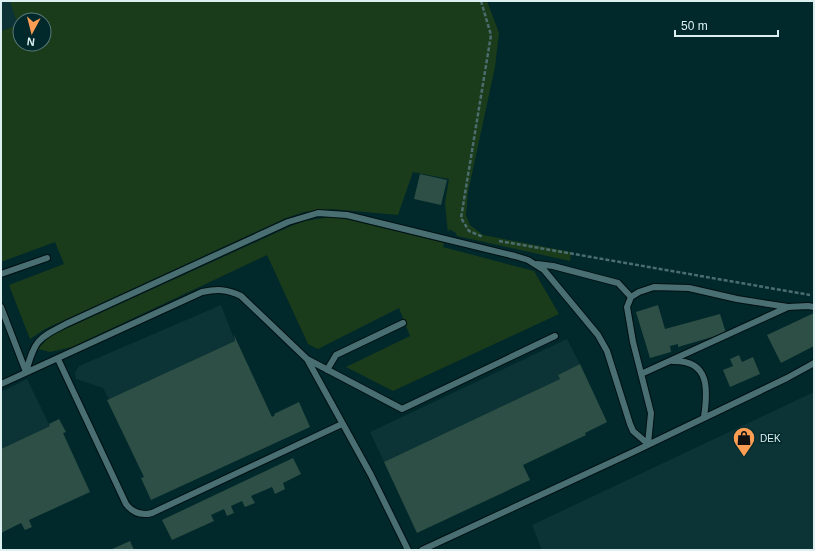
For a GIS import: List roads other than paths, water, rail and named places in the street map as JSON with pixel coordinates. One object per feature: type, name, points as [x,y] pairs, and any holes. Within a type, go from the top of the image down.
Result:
[{"type":"lane","points":[[26,372],[33,348],[39,339],[47,333],[288,222],[318,214],[347,215],[515,256],[537,264],[552,266],[618,283],[632,297]]},
{"type":"lane","points":[[1,274],[47,258]]},
{"type":"lane","points":[[537,264],[551,277],[601,340],[607,351],[633,431],[648,444]]},
{"type":"lane","points":[[648,444],[651,413],[632,342],[627,307],[632,297],[639,292],[654,287],[689,288],[736,299],[788,308],[808,306],[814,307]]},
{"type":"lane","points":[[1,384],[202,292],[215,289],[228,290],[241,296],[307,359],[402,409],[555,336]]},
{"type":"lane","points":[[1,307],[26,372]]},
{"type":"lane","points":[[641,374],[788,308]]},
{"type":"lane","points":[[327,370],[336,356],[403,323]]},
{"type":"lane","points":[[58,359],[126,504],[134,512],[140,514],[152,513],[342,424]]},
{"type":"lane","points":[[307,359],[371,475],[408,550]]},
{"type":"lane","points":[[669,361],[688,363],[703,375],[706,384],[707,398],[704,417]]},
{"type":"lane","points":[[422,550],[787,378],[814,363]]},
{"type":"place","name":"DEK","points":[[744,458]]}]
